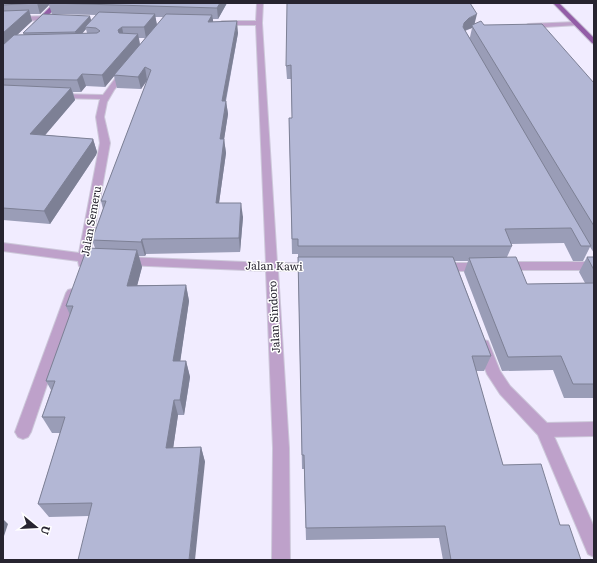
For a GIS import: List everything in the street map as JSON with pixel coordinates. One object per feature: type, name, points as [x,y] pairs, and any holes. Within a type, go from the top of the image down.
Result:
[{"type":"main road","points":[[32,28],[58,3]]},
{"type":"main road","points":[[556,3],[594,42]]},
{"type":"street","name":"Jalan Sindoro","points":[[260,3],[259,23],[281,448],[281,560]]},
{"type":"street","points":[[3,19],[43,17],[64,18]]},
{"type":"street","points":[[212,23],[259,23]]},
{"type":"street","points":[[516,26],[576,24]]},
{"type":"street","name":"Jalan Semeru","points":[[23,432],[85,259],[105,143],[100,117],[103,102],[105,97],[130,66]]},
{"type":"street","points":[[50,96],[105,97]]},
{"type":"street","name":"Jalan Kawi","points":[[3,247],[85,259],[272,267],[328,267]]},
{"type":"street","points":[[431,267],[457,274],[593,263]]},
{"type":"street","points":[[477,329],[494,374],[505,390],[544,430],[594,548]]},
{"type":"street","points":[[544,430],[594,429]]},
{"type":"building","points":[[3,3],[37,3],[3,5]]},
{"type":"building","points":[[49,3],[220,3],[217,8]]},
{"type":"building","points":[[287,3],[470,3],[477,14],[469,18],[464,23],[463,27],[591,246],[581,246],[571,228],[505,229],[512,246],[298,246],[298,239],[292,239],[289,118],[292,118],[291,65],[286,66]]},
{"type":"building","points":[[29,10],[3,33],[3,11]]},
{"type":"building","points":[[99,12],[155,14],[144,27],[122,27],[118,30],[119,33],[138,34],[102,75],[82,74],[77,80],[3,79],[3,45],[14,35],[97,33],[100,31],[96,28],[85,27]]},
{"type":"building","points":[[43,14],[90,16],[75,32],[23,33]]},
{"type":"building","points":[[166,14],[212,15],[208,22],[237,21],[222,101],[226,101],[220,139],[224,139],[216,203],[241,203],[239,238],[142,239],[141,242],[92,240],[106,201],[101,201],[151,70],[145,67],[138,77],[114,75]]},
{"type":"building","points":[[481,21],[484,25],[542,24],[594,83],[594,226],[472,26]]},
{"type":"building","points":[[3,85],[71,88],[30,134],[93,139],[44,211],[3,208]]},
{"type":"building","points":[[87,248],[137,250],[127,286],[186,285],[173,361],[186,361],[180,400],[174,400],[166,448],[201,447],[189,560],[78,560],[92,503],[38,504],[65,417],[42,417],[55,381],[46,381],[73,306],[66,306]]},
{"type":"building","points":[[298,257],[453,257],[491,356],[472,356],[503,465],[541,464],[560,525],[569,525],[581,560],[451,560],[445,526],[306,528],[304,455],[302,455]]},
{"type":"building","points":[[516,257],[527,284],[594,283],[594,384],[573,384],[561,356],[508,357],[469,258]]},
{"type":"building","points":[[587,257],[594,257],[594,270]]}]
